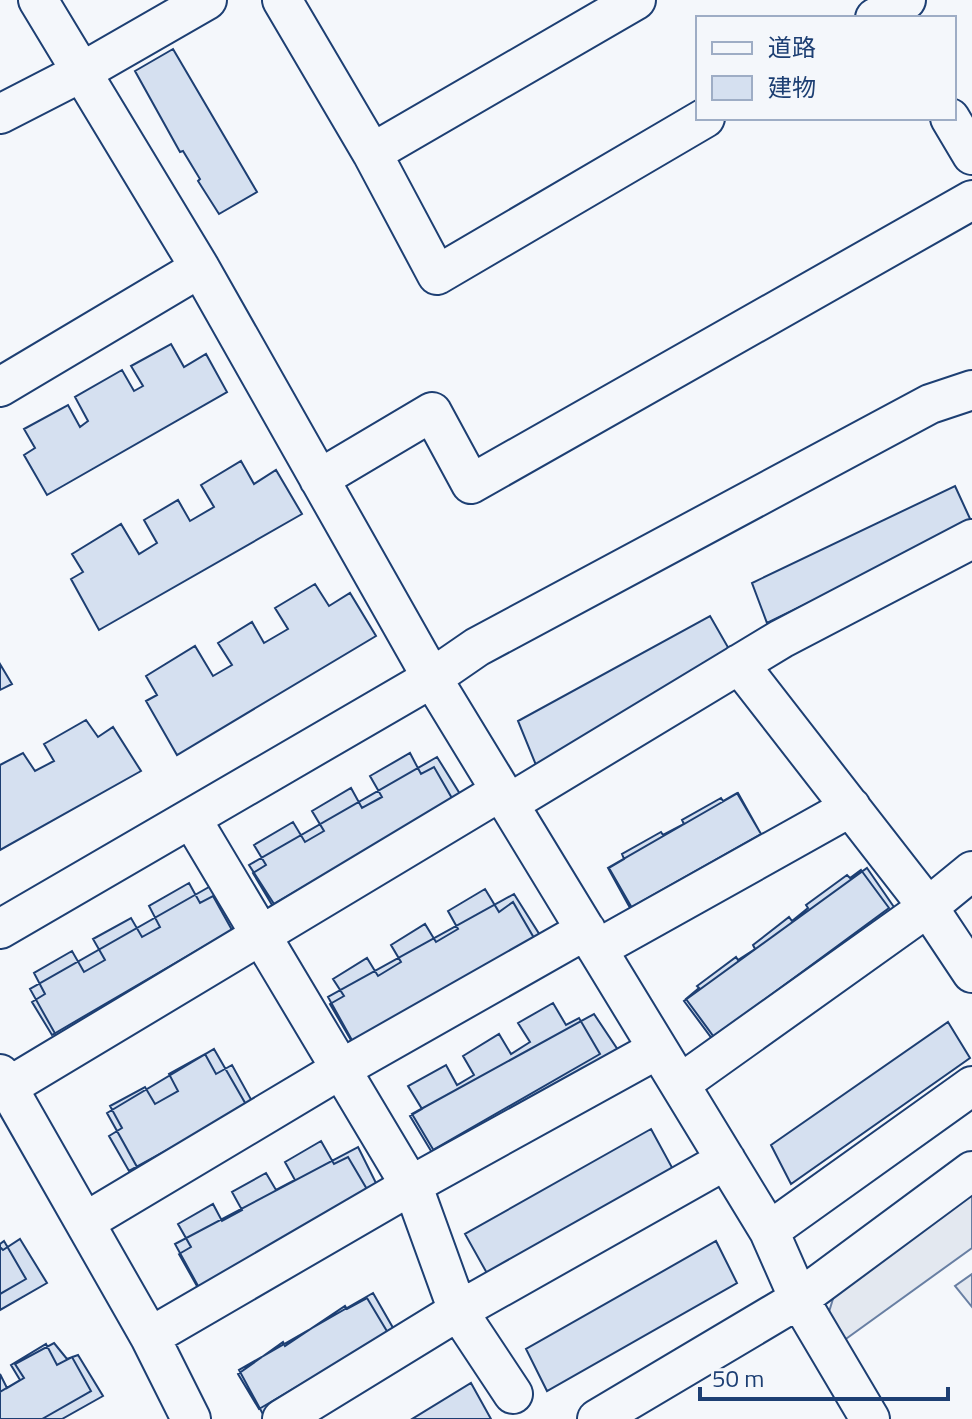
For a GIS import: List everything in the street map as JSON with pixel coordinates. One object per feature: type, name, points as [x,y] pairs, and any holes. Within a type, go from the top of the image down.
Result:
[{"type":"street","points":[[38,0],[200,268],[432,678],[769,1231],[799,1299],[870,1419]]},
{"type":"street","points":[[0,114],[80,73],[207,0]]},
{"type":"street","points":[[282,0],[372,153],[437,275],[702,120]]},
{"type":"street","points":[[372,153],[636,0]]},
{"type":"street","points":[[951,120],[972,155]]},
{"type":"street","points":[[319,479],[432,412],[471,484],[972,200]]},
{"type":"street","points":[[0,387],[200,268]]},
{"type":"street","points":[[0,929],[432,678],[477,647],[930,404],[972,390]]},
{"type":"street","points":[[191,1419],[150,1337],[4,1080],[739,664],[972,539]]},
{"type":"street","points":[[739,664],[928,907],[972,973]]},
{"type":"street","points":[[85,1222],[341,1069],[851,807]]},
{"type":"street","points":[[191,818],[410,1186],[458,1311],[513,1394]]},
{"type":"street","points":[[680,1084],[928,907],[972,871]]},
{"type":"street","points":[[150,1337],[410,1186],[658,1049]]},
{"type":"street","points":[[769,1231],[972,1086]]},
{"type":"street","points":[[282,1419],[458,1311],[726,1160]]},
{"type":"street","points":[[597,1419],[799,1299],[972,1171]]},
{"type":"shaded area","points":[[972,1192],[972,1248],[843,1341],[829,1312],[835,1292]]},
{"type":"shaded area","points":[[972,1274],[972,1307],[955,1286]]},
{"type":"building","points":[[173,49],[257,192],[219,214],[135,71]]},
{"type":"building","points":[[171,344],[184,367],[206,354],[227,392],[47,495],[24,455],[35,448],[24,429],[68,405],[80,427],[88,421],[75,397],[122,370],[134,391],[143,386],[131,366]]},
{"type":"building","points":[[241,461],[254,484],[276,470],[302,514],[99,630],[71,579],[83,572],[72,554],[121,524],[139,554],[157,543],[144,520],[178,500],[190,521],[214,507],[201,485]]},
{"type":"building","points":[[955,486],[972,523],[767,623],[752,583]]},
{"type":"building","points":[[315,584],[329,606],[350,593],[376,636],[177,755],[146,701],[157,695],[146,676],[195,646],[213,676],[232,665],[218,643],[252,622],[264,643],[288,629],[275,608]]},
{"type":"building","points":[[710,616],[733,656],[536,765],[518,721]]},
{"type":"building","points":[[0,664],[12,684],[0,690]]},
{"type":"building","points":[[86,720],[98,737],[113,727],[141,771],[0,850],[0,765],[23,753],[35,771],[54,761],[44,744]]},
{"type":"building","points":[[410,753],[421,774],[434,767],[453,800],[272,905],[253,873],[266,865],[254,845],[293,822],[305,842],[324,831],[312,811],[351,788],[362,808],[382,797],[370,776]]},
{"type":"building","points":[[410,753],[421,774],[434,767],[453,800],[272,905],[253,873],[266,865],[254,845],[293,822],[305,842],[324,831],[312,811],[351,788],[362,808],[382,797],[370,776]]},
{"type":"building","points":[[437,757],[465,802],[276,907],[249,865]]},
{"type":"building","points":[[737,793],[761,834],[632,908],[609,868],[624,859],[622,854],[661,832],[663,835],[684,824],[682,820],[721,798],[723,801]]},
{"type":"building","points":[[738,793],[761,834],[630,908],[608,868]]},
{"type":"building","points":[[867,868],[896,910],[713,1040],[684,1001]]},
{"type":"building","points":[[861,870],[889,908],[714,1037],[686,999],[699,988],[697,986],[736,957],[738,960],[755,949],[753,945],[789,917],[792,921],[808,908],[806,905],[847,875],[850,878]]},
{"type":"building","points":[[861,870],[889,908],[714,1037],[686,999],[699,988],[697,986],[736,957],[738,960],[755,949],[753,945],[789,917],[792,921],[808,908],[806,905],[847,875],[850,878]]},
{"type":"building","points":[[189,883],[200,903],[213,896],[232,930],[52,1035],[32,1002],[45,994],[34,973],[72,951],[84,972],[105,960],[93,939],[131,918],[142,937],[160,927],[149,906]]},
{"type":"building","points":[[189,883],[200,903],[213,896],[232,930],[52,1035],[32,1002],[45,994],[34,973],[72,951],[84,972],[105,960],[93,939],[131,918],[142,937],[160,927],[149,906]]},
{"type":"building","points":[[216,883],[247,931],[57,1037],[30,989]]},
{"type":"building","points":[[485,889],[499,912],[513,902],[534,938],[352,1042],[330,1004],[344,996],[333,979],[367,958],[378,976],[401,962],[391,945],[425,924],[436,942],[458,929],[448,911]]},
{"type":"building","points":[[514,894],[543,940],[353,1042],[328,997]]},
{"type":"building","points":[[553,1003],[566,1025],[579,1018],[600,1054],[431,1151],[410,1116],[422,1109],[408,1086],[446,1065],[457,1085],[474,1075],[463,1056],[499,1034],[511,1054],[530,1042],[518,1023]]},
{"type":"building","points":[[553,1003],[566,1025],[579,1018],[600,1054],[431,1151],[410,1116],[422,1109],[408,1086],[446,1065],[457,1085],[474,1075],[463,1056],[499,1034],[511,1054],[530,1042],[518,1023]]},
{"type":"building","points":[[594,1014],[622,1056],[437,1156],[412,1114]]},
{"type":"building","points":[[948,1022],[970,1058],[791,1184],[771,1145]]},
{"type":"building","points":[[214,1049],[248,1108],[141,1174],[107,1113]]},
{"type":"building","points":[[205,1054],[216,1074],[232,1065],[253,1103],[129,1171],[109,1136],[122,1128],[110,1106],[145,1087],[155,1104],[178,1091],[169,1074]]},
{"type":"building","points":[[651,1129],[675,1173],[488,1275],[465,1234]]},
{"type":"building","points":[[321,1141],[334,1164],[348,1157],[368,1191],[198,1288],[179,1254],[191,1247],[178,1224],[213,1204],[222,1221],[242,1210],[232,1192],[266,1173],[276,1190],[295,1180],[285,1162]]},
{"type":"building","points":[[321,1141],[334,1164],[348,1157],[368,1191],[198,1288],[179,1254],[191,1247],[178,1224],[213,1204],[222,1221],[242,1210],[232,1192],[266,1173],[276,1190],[295,1180],[285,1162]]},
{"type":"building","points":[[358,1147],[383,1197],[203,1295],[175,1244]]},
{"type":"building","points":[[20,1239],[47,1283],[0,1310],[0,1247],[3,1250]]},
{"type":"building","points":[[4,1241],[26,1279],[0,1294],[0,1244]]},
{"type":"building","points":[[716,1241],[737,1283],[547,1391],[526,1349]]},
{"type":"building","points":[[373,1293],[400,1340],[265,1418],[239,1370]]},
{"type":"building","points":[[367,1298],[388,1333],[259,1409],[238,1374],[283,1342],[285,1346],[345,1306],[347,1309]]},
{"type":"building","points":[[54,1343],[67,1359],[78,1355],[103,1396],[62,1419],[0,1419],[0,1374],[7,1388],[24,1378],[15,1364]]},
{"type":"building","points":[[46,1344],[57,1365],[72,1357],[91,1391],[42,1419],[0,1419],[0,1392],[20,1380],[11,1365]]},
{"type":"building","points":[[471,1383],[491,1419],[412,1419]]}]
